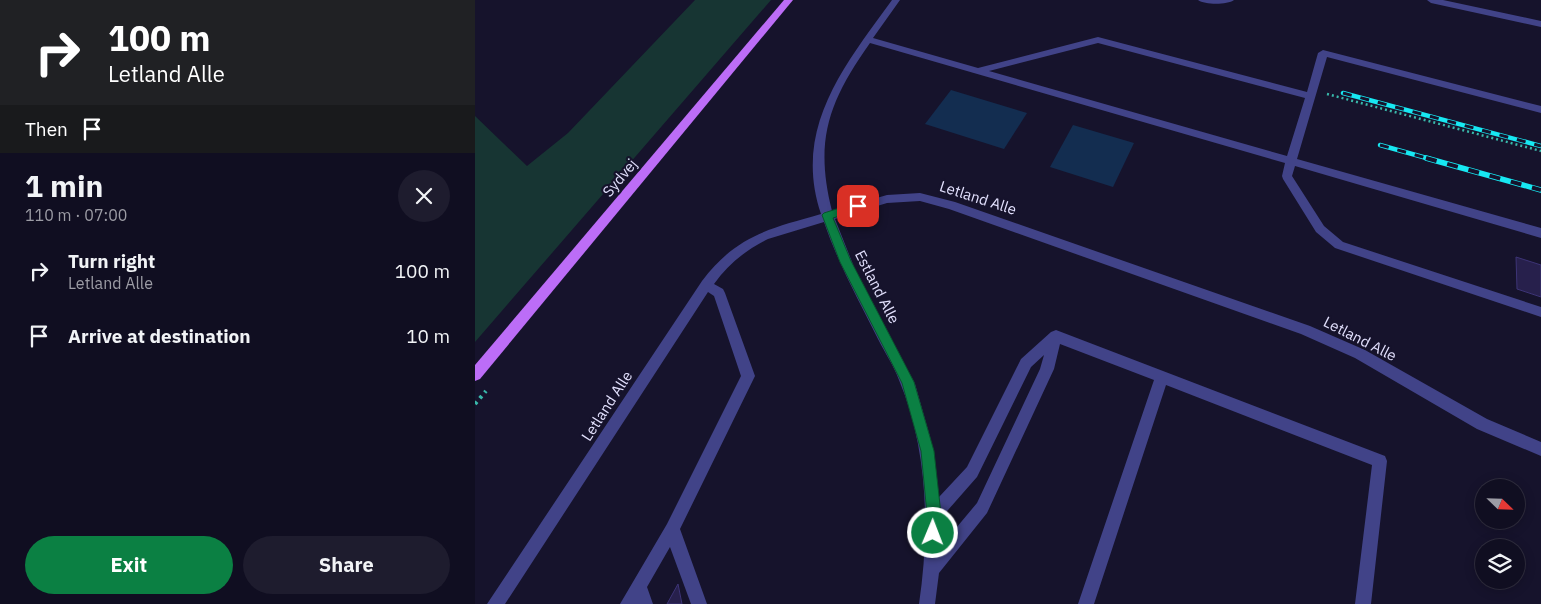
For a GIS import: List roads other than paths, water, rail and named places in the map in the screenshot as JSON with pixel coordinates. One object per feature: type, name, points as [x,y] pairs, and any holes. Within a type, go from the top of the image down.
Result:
[{"type":"main road","name":"Sydvej","points":[[475,375],[789,0]]},
{"type":"street","name":"Estland Alle","points":[[896,0],[836,90],[822,128],[817,161],[827,215],[845,262],[908,382],[927,451],[934,514],[927,604]]},
{"type":"street","points":[[1202,0],[1230,0]]},
{"type":"street","points":[[1431,0],[1541,24]]},
{"type":"street","points":[[869,40],[1541,233]]},
{"type":"street","points":[[979,71],[1098,40],[1312,93]]},
{"type":"street","points":[[1540,108],[1323,53],[1287,176],[1320,229],[1339,245],[1361,254],[1541,312]]},
{"type":"street","name":"Letland Alle","points":[[495,604],[706,285],[722,264],[747,244],[783,228],[869,202],[920,197],[951,205],[1329,339],[1360,354],[1482,424],[1541,449]]},
{"type":"street","points":[[628,604],[672,529],[748,376],[719,293],[706,285]]},
{"type":"street","points":[[934,514],[972,472],[1026,363],[1056,336]]},
{"type":"street","points":[[1056,336],[1380,461],[1363,604]]},
{"type":"street","points":[[930,572],[982,508],[1047,369],[1056,336]]},
{"type":"street","points":[[1086,604],[1162,377]]},
{"type":"street","points":[[672,529],[699,604]]},
{"type":"street","points":[[639,586],[645,604]]},
{"type":"water","points":[[951,90],[1027,113],[1004,149],[925,124]]},
{"type":"water","points":[[1073,125],[1134,143],[1113,187],[1050,167]]},
{"type":"railway","points":[[1343,93],[1541,146]]},
{"type":"railway","points":[[1380,145],[1430,159]]},
{"type":"railway","points":[[1426,158],[1541,190]]}]
